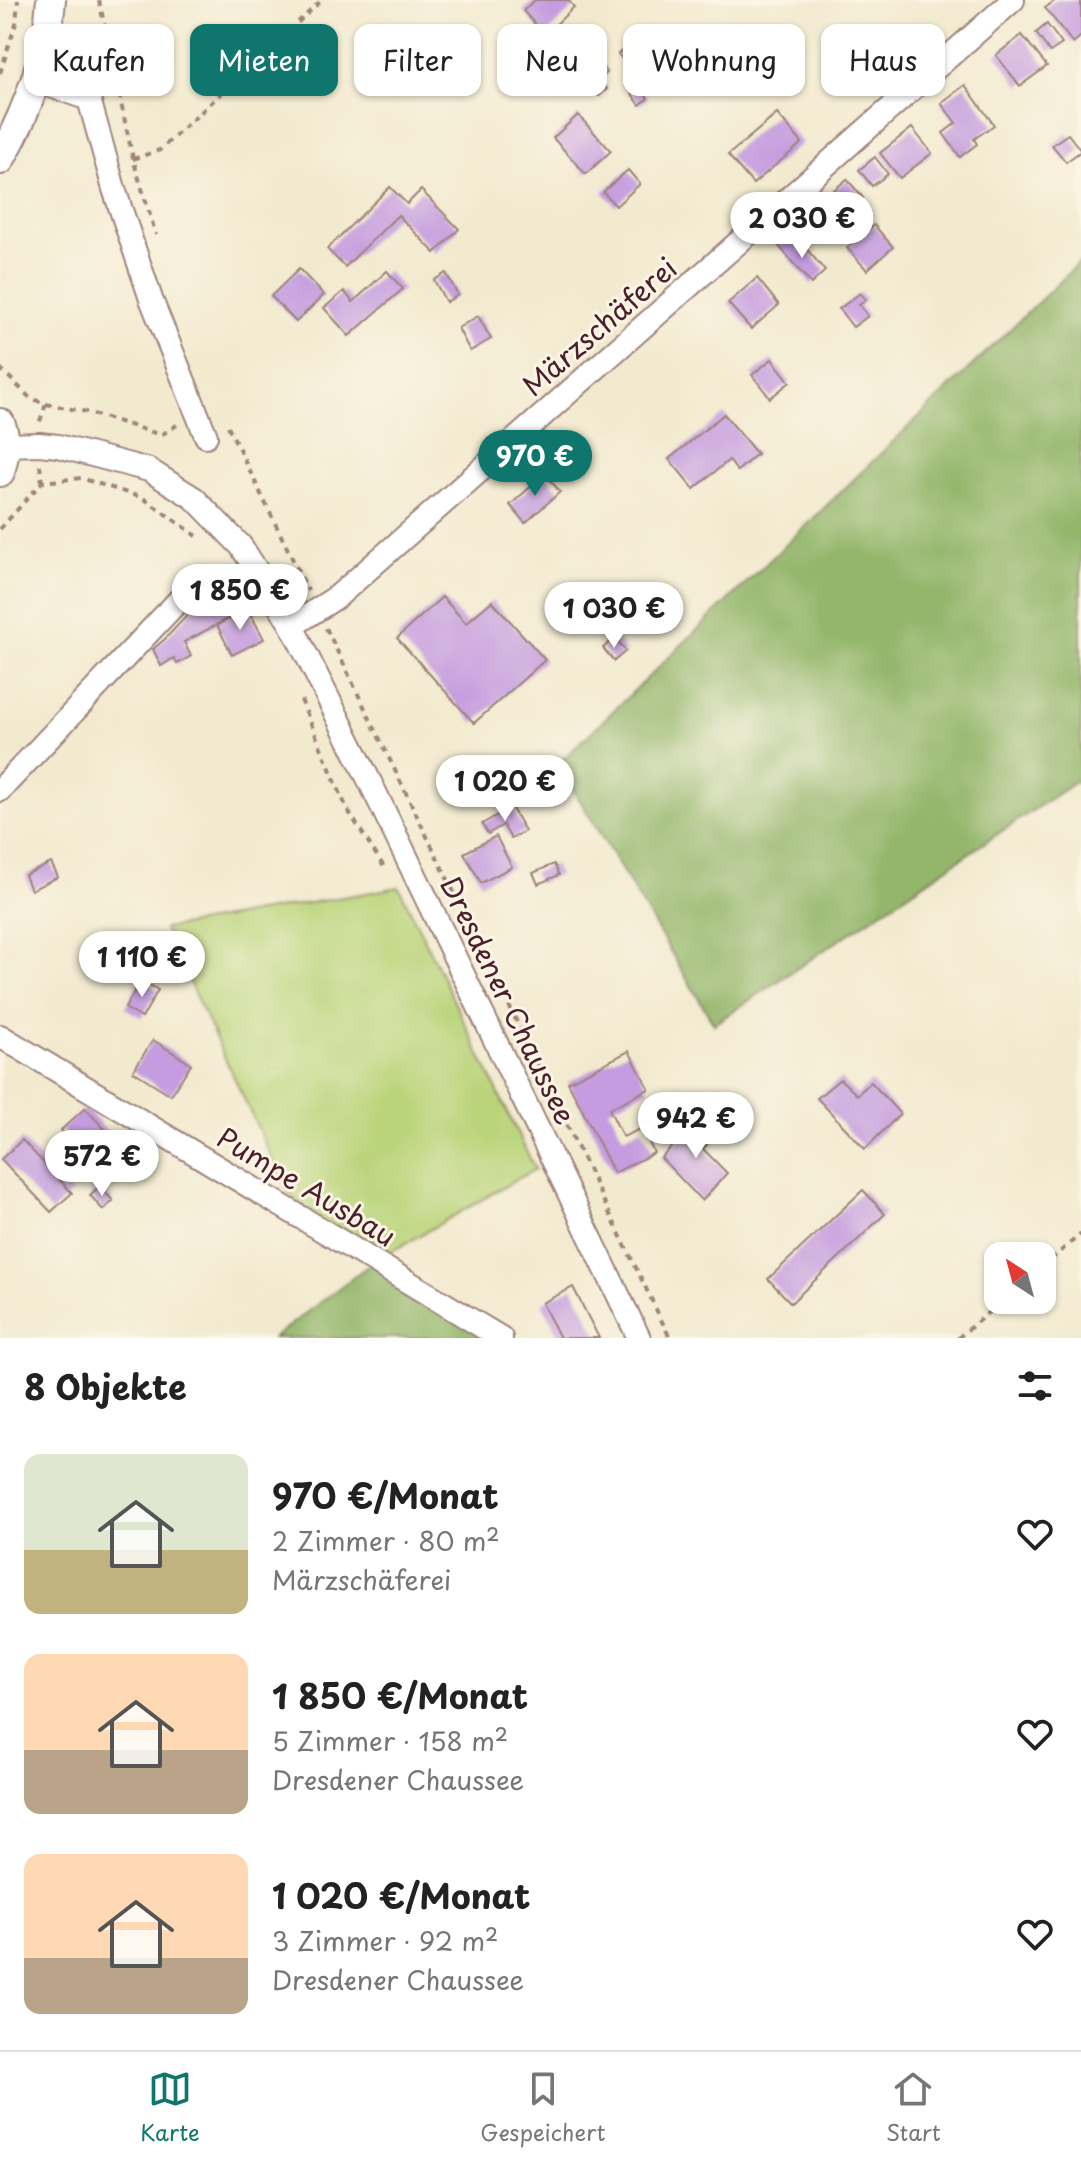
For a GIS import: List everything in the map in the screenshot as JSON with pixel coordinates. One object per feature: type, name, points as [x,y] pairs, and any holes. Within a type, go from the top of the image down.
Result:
[{"type":"main road","points":[[49,24],[51,0]]},
{"type":"main road","points":[[0,160],[16,133],[30,96]]},
{"type":"street","name":"Märzschäferei","points":[[292,626],[338,596],[1013,0]]},
{"type":"street","points":[[80,96],[89,99],[151,299],[206,436]]},
{"type":"street","name":"Dresdener Chaussee","points":[[2,447],[58,446],[149,470],[194,498],[241,546],[292,626],[639,1338]]},
{"type":"street","points":[[0,790],[181,598]]},
{"type":"street","name":"Pumpe Ausbau","points":[[0,1036],[501,1338]]},
{"type":"path","points":[[0,73],[16,23],[18,0]]},
{"type":"path","points":[[99,0],[133,159],[158,242]]},
{"type":"path","points":[[109,167],[160,150],[322,0]]},
{"type":"path","points":[[46,404],[87,412],[161,435],[216,402],[670,1338]]},
{"type":"path","points":[[0,529],[42,482],[81,478],[143,498],[206,543]]},
{"type":"path","points":[[299,695],[347,809],[385,868]]},
{"type":"path","points":[[1056,1255],[1081,1234]]},
{"type":"path","points":[[958,1338],[986,1314]]},
{"type":"green space","points":[[1081,261],[1081,778],[714,1024],[558,764]]},
{"type":"green space","points":[[399,887],[535,1169],[373,1262],[289,1194],[164,929]]},
{"type":"green space","points":[[373,1262],[501,1338],[273,1338]]},
{"type":"building","points":[[535,0],[568,0],[574,7],[556,24],[535,24],[523,11]]},
{"type":"building","points":[[1056,0],[1081,0],[1081,36],[1073,43],[1045,8]]},
{"type":"building","points":[[1047,24],[1062,44],[1050,52],[1036,33]]},
{"type":"building","points":[[1022,35],[1047,66],[1020,86],[996,55]]},
{"type":"building","points":[[965,85],[994,125],[974,139],[977,144],[960,157],[943,133],[956,123],[941,103]]},
{"type":"building","points":[[633,96],[648,98],[640,105]]},
{"type":"building","points":[[777,114],[802,143],[753,184],[728,155]]},
{"type":"building","points":[[578,115],[611,151],[586,174],[553,138]]},
{"type":"building","points":[[912,128],[932,153],[900,178],[880,153]]},
{"type":"building","points":[[1068,134],[1081,151],[1066,162],[1052,145]]},
{"type":"building","points":[[875,157],[888,174],[872,186],[859,170]]},
{"type":"building","points":[[628,170],[640,184],[616,206],[603,192]]},
{"type":"building","points":[[847,179],[863,198],[824,231],[808,212]]},
{"type":"building","points":[[390,187],[407,204],[421,190],[459,229],[435,253],[398,215],[345,267],[327,249]]},
{"type":"building","points":[[874,225],[893,247],[867,270],[847,248]]},
{"type":"building","points":[[788,236],[801,252],[806,248],[825,271],[811,284],[778,245]]},
{"type":"building","points":[[299,269],[324,295],[296,322],[271,296]]},
{"type":"building","points":[[387,271],[403,289],[349,336],[324,308],[344,291],[353,302]]},
{"type":"building","points":[[446,273],[458,295],[446,302],[434,280]]},
{"type":"building","points":[[757,278],[779,305],[751,329],[728,303]]},
{"type":"building","points":[[860,293],[866,300],[859,305],[868,316],[853,327],[839,309]]},
{"type":"building","points":[[478,316],[491,339],[470,351],[458,328]]},
{"type":"building","points":[[772,359],[790,382],[770,398],[752,375]]},
{"type":"building","points":[[724,414],[757,454],[737,471],[729,460],[694,489],[669,459]]},
{"type":"building","points":[[545,474],[560,492],[525,523],[510,505]]},
{"type":"building","points":[[237,588],[248,608],[184,642],[191,656],[177,664],[174,658],[161,666],[153,649],[194,608]]},
{"type":"building","points":[[442,597],[466,623],[492,601],[545,660],[474,723],[397,638]]},
{"type":"building","points":[[248,609],[264,639],[232,655],[217,625]]},
{"type":"building","points":[[615,638],[626,651],[614,661],[603,648]]},
{"type":"building","points":[[511,807],[525,831],[511,839],[503,825],[488,834],[482,824]]},
{"type":"building","points":[[496,836],[512,867],[481,883],[464,853]]},
{"type":"building","points":[[51,863],[58,877],[31,890],[25,875]]},
{"type":"building","points":[[554,864],[559,875],[538,884],[533,873]]},
{"type":"building","points":[[141,980],[158,990],[142,1018],[125,1008]]},
{"type":"building","points":[[153,1040],[191,1064],[171,1095],[133,1071]]},
{"type":"building","points":[[629,1051],[649,1089],[609,1109],[623,1137],[642,1128],[654,1153],[614,1173],[568,1082]]},
{"type":"building","points":[[840,1079],[857,1095],[871,1082],[900,1114],[865,1149],[817,1098]]},
{"type":"building","points":[[85,1108],[114,1139],[90,1161],[61,1130]]},
{"type":"building","points":[[701,1118],[718,1131],[703,1149],[727,1173],[702,1201],[661,1158]]},
{"type":"building","points":[[22,1140],[72,1193],[51,1212],[1,1159]]},
{"type":"building","points":[[100,1186],[113,1201],[103,1210],[90,1195]]},
{"type":"building","points":[[863,1190],[885,1214],[791,1303],[768,1279]]},
{"type":"building","points":[[573,1287],[599,1338],[560,1338],[542,1303]]}]
